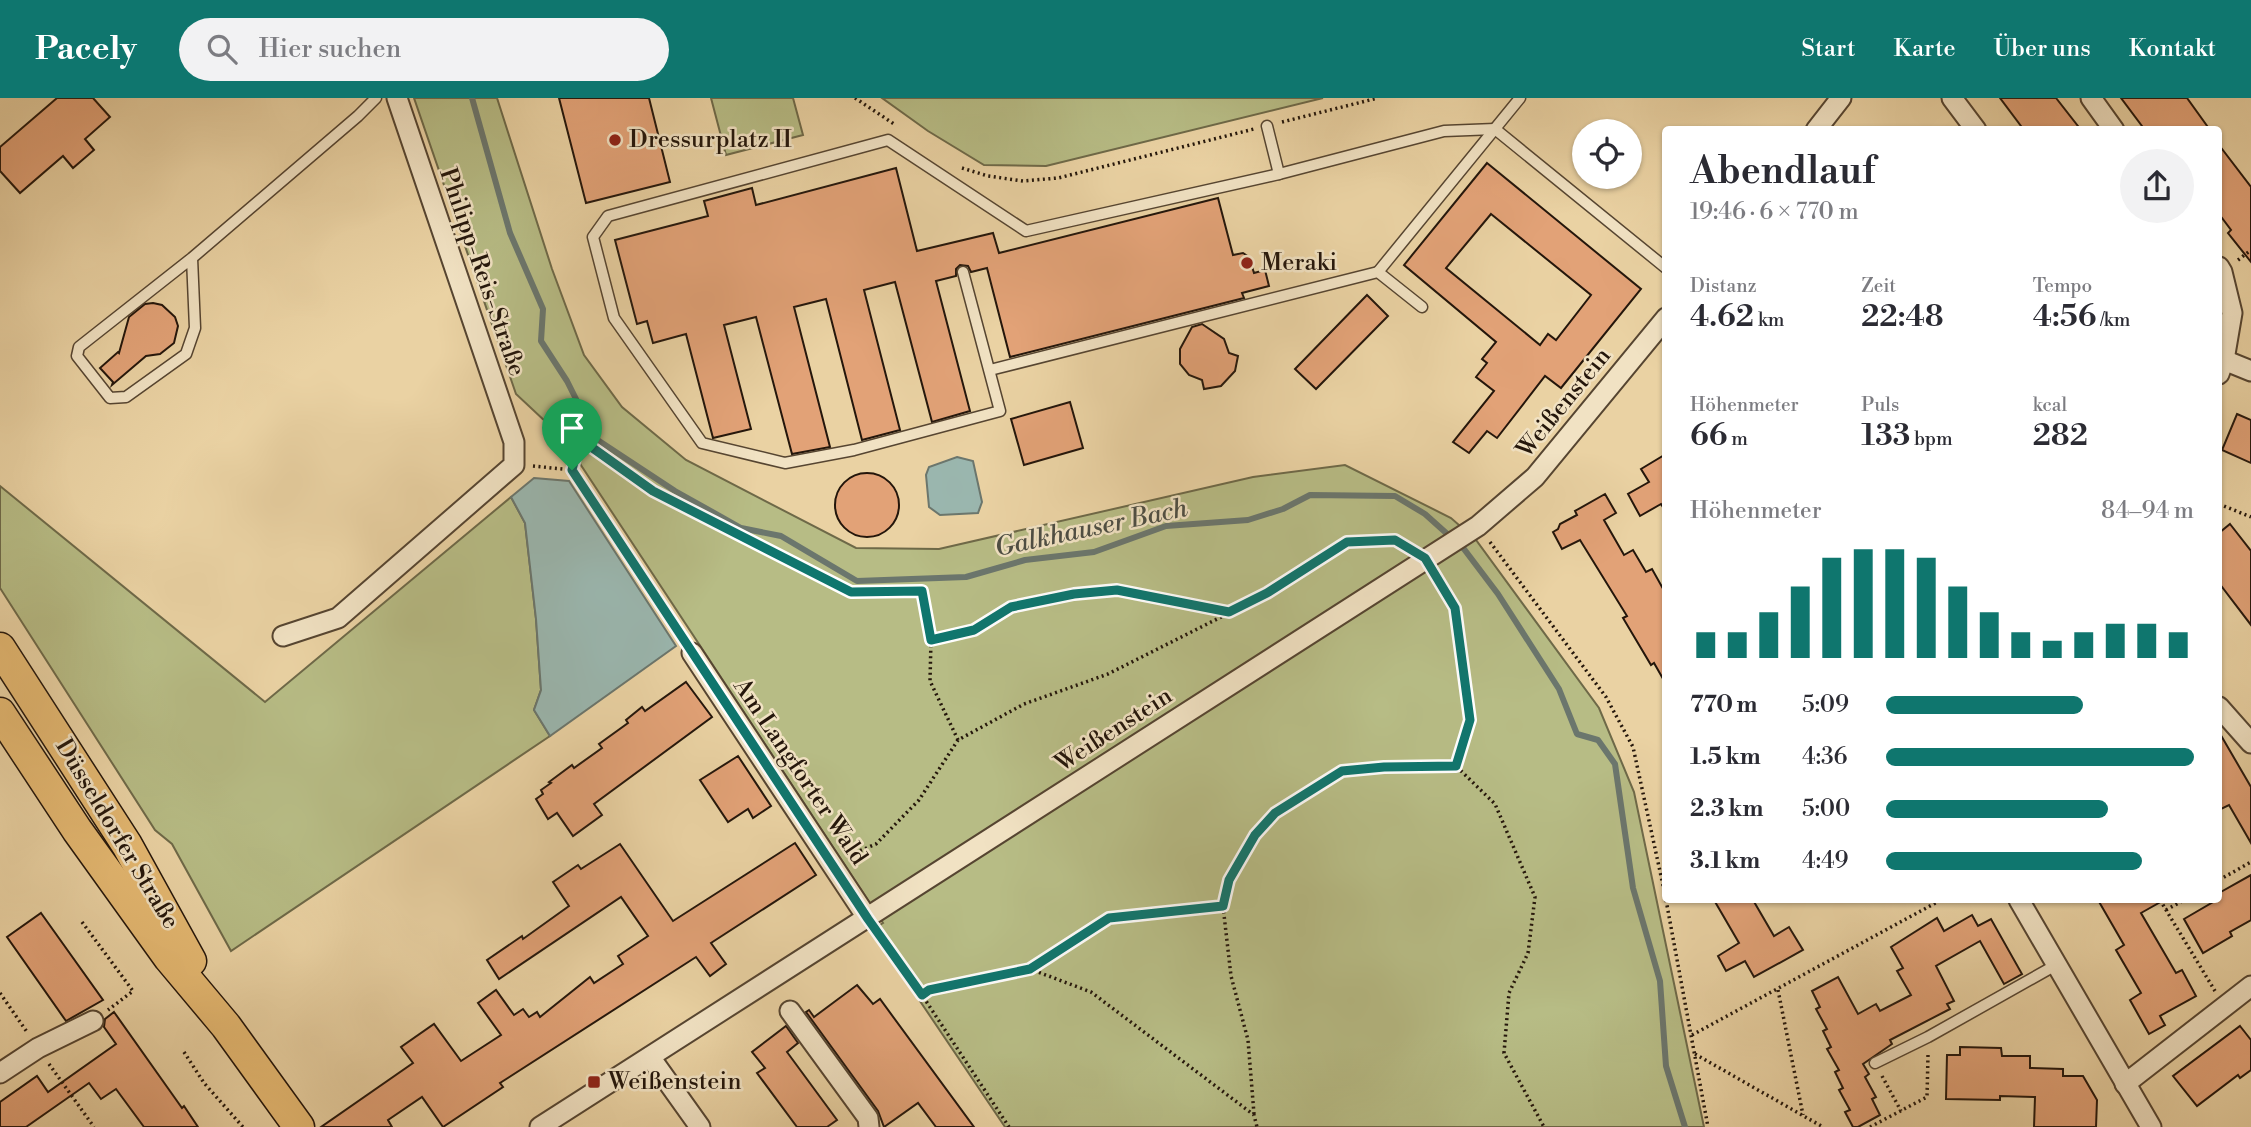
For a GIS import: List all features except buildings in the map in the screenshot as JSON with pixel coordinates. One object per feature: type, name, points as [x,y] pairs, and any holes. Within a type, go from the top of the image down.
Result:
[{"type":"main road","name":"Düsseldorfer Straße","points":[[0,648],[127,845],[226,1026]]},
{"type":"main road","name":"Düsseldorfer Straße","points":[[0,713],[76,830],[161,947],[226,1026],[299,1127]]},
{"type":"street","name":"Philipp-Reis-Straße","points":[[397,98],[514,442],[514,465]]},
{"type":"street","points":[[1819,126],[1841,98]]},
{"type":"street","points":[[1952,98],[1973,126]]},
{"type":"street","points":[[2091,98],[2112,126]]},
{"type":"street","points":[[2222,272],[2232,313],[2222,359]]},
{"type":"street","name":"Weißenstein","points":[[540,1127],[1478,526],[1535,477],[1662,323]]},
{"type":"street","points":[[2222,364],[2251,371]]},
{"type":"street","points":[[283,636],[338,618],[514,465]]},
{"type":"street","name":"Am Langforter Wald","points":[[692,653],[868,919]]},
{"type":"street","points":[[2222,710],[2251,743]]},
{"type":"street","points":[[2021,903],[2151,1127]]},
{"type":"street","points":[[2125,1084],[2251,986]]},
{"type":"street","points":[[790,1011],[869,1118],[869,1127]]},
{"type":"street","points":[[0,1073],[38,1048],[93,1021]]},
{"type":"street","points":[[650,1056],[700,1127]]},
{"type":"lane","points":[[192,258],[195,328],[186,354],[126,397],[110,398],[77,356],[79,347],[192,258],[376,98]]},
{"type":"lane","points":[[990,370],[1378,272],[1520,98]]},
{"type":"lane","points":[[1267,126],[1279,174]]},
{"type":"lane","points":[[963,272],[1000,411],[854,450],[785,463],[702,443],[614,318],[593,237],[608,216],[888,140],[1026,231],[1279,174],[1444,131],[1495,129],[1662,265]]},
{"type":"lane","points":[[1378,272],[1422,307]]},
{"type":"lane","points":[[1875,1063],[1928,1037],[2056,965]]},
{"type":"path","points":[[855,98],[901,129]]},
{"type":"path","points":[[958,167],[988,176],[1023,181],[1058,178],[1378,98]]},
{"type":"path","points":[[692,653],[572,470],[580,439],[653,491],[851,592],[922,591],[931,640],[930,681],[958,740]]},
{"type":"path","points":[[514,465],[572,470]]},
{"type":"path","points":[[2222,505],[2251,517]]},
{"type":"path","points":[[1478,526],[1606,697],[1633,747],[1662,881]]},
{"type":"path","points":[[832,864],[876,844],[919,800],[958,740],[1024,704],[1108,674],[1267,593],[1347,542],[1395,540],[1425,558],[1455,608],[1470,720],[1456,766]]},
{"type":"path","points":[[931,640],[974,630],[1011,607],[1074,594],[1117,590],[1229,612]]},
{"type":"path","points":[[1257,1127],[1248,1040],[1231,976],[1223,906],[1229,880],[1255,835],[1275,813],[1342,771],[1384,767],[1456,766],[1494,804],[1535,897],[1528,953],[1509,993],[1504,1053],[1544,1127]]},
{"type":"path","points":[[2222,878],[2251,862]]},
{"type":"path","points":[[1667,903],[1708,1127]]},
{"type":"path","points":[[1692,1035],[1935,903]]},
{"type":"path","points":[[2162,903],[2225,1008]]},
{"type":"path","points":[[2166,910],[2179,903]]},
{"type":"path","points":[[922,995],[929,990],[1030,969],[1109,918],[1223,906]]},
{"type":"path","points":[[868,919],[1009,1127]]},
{"type":"path","points":[[82,922],[133,991],[93,1021]]},
{"type":"path","points":[[1030,969],[1091,992],[1254,1115]]},
{"type":"path","points":[[1777,989],[1803,1115]]},
{"type":"path","points":[[0,993],[94,1127]]},
{"type":"path","points":[[1870,1127],[1927,1097],[1928,1037]]},
{"type":"path","points":[[184,1052],[204,1083],[243,1127]]},
{"type":"path","points":[[1695,1054],[1823,1127]]},
{"type":"path","points":[[1875,1063],[1901,1111]]},
{"type":"green space","points":[[414,98],[497,98],[552,269],[584,355],[622,407],[686,460],[856,548],[939,549],[1253,477],[1345,465],[1451,518],[1476,540],[1599,708],[1634,792],[1704,1127],[1005,1127],[872,930],[883,923],[563,438],[516,394]]},
{"type":"green space","points":[[711,98],[793,98],[803,135],[726,155]]},
{"type":"green space","points":[[882,98],[1323,98],[1046,166],[984,165],[928,131]]},
{"type":"green space","points":[[0,486],[265,702],[511,497],[525,523],[536,619],[541,690],[534,710],[550,736],[231,951],[172,844],[155,830],[0,588]]},
{"type":"water","points":[[957,457],[973,461],[982,502],[978,513],[940,515],[929,507],[926,475],[929,467]]},
{"type":"water","points":[[534,478],[569,481],[676,646],[550,736],[534,710],[541,690],[536,619],[525,523],[511,497]]},
{"type":"waterway","name":"Galkhauser Bach","points":[[472,98],[510,233],[543,309],[541,341],[567,381],[596,439],[675,491],[741,528],[781,536],[857,581],[966,577],[1025,560],[1094,552],[1166,526],[1248,520],[1283,509],[1310,495],[1395,496],[1425,514],[1464,549],[1498,594],[1559,689],[1577,734],[1598,740],[1615,764],[1633,888],[1660,981],[1666,1066],[1685,1127]]},
{"type":"place","name":"Dressurplatz II","points":[[615,140]]},
{"type":"place","name":"Meraki","points":[[1247,263]]},
{"type":"place","name":"Weißenstein","points":[[594,1082]]},
{"type":"route","points":[[580,439],[653,491],[851,592],[922,591],[931,640],[974,630],[1011,607],[1074,594],[1117,590],[1229,612],[1267,593],[1347,542],[1395,540],[1425,558],[1455,608],[1470,720],[1456,766],[1384,767],[1342,771],[1275,813],[1255,835],[1229,880],[1223,906],[1109,918],[1030,969],[929,990],[922,995],[868,919],[572,470],[580,439]]}]
